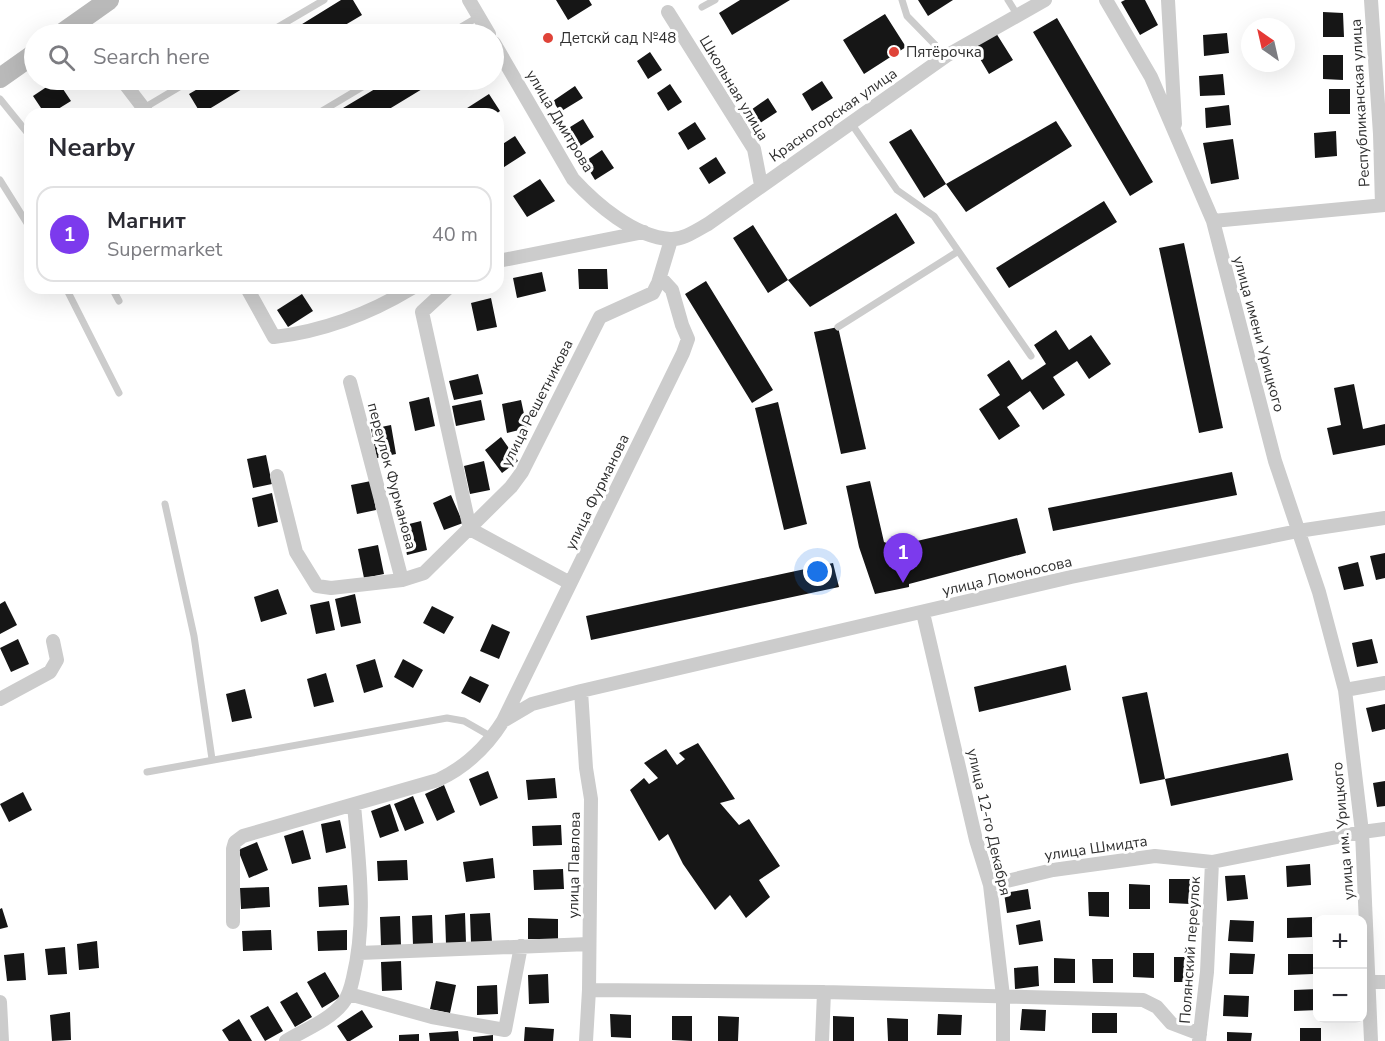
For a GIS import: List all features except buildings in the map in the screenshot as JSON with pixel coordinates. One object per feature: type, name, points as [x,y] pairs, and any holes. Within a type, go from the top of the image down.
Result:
[{"type":"street","points":[[80,24],[109,0]]},
{"type":"street","points":[[469,0],[483,24]]},
{"type":"street","name":"Красногорская улица","points":[[671,240],[685,237],[708,224],[946,57],[1046,0]]},
{"type":"street","name":"улица имени Урицкого","points":[[1106,0],[1151,76],[1213,221],[1275,461],[1319,592],[1345,690]]},
{"type":"street","points":[[1168,0],[1176,134]]},
{"type":"street","name":"Республиканская улица","points":[[1371,0],[1383,205]]},
{"type":"street","name":"Школьная улица","points":[[668,12],[754,149],[761,185]]},
{"type":"street","name":"улица Дмитрова","points":[[504,60],[573,179],[588,196],[621,220],[644,232],[671,240]]},
{"type":"street","points":[[0,78],[24,61]]},
{"type":"street","points":[[130,90],[144,108]]},
{"type":"street","points":[[1213,221],[1383,205]]},
{"type":"street","points":[[504,260],[644,232]]},
{"type":"street","name":"улица Решетникова","points":[[278,476],[296,552],[317,586],[331,588],[402,580],[424,573],[512,487],[522,472],[600,316],[653,293],[671,240]]},
{"type":"street","name":"улица Фурманова","points":[[232,922],[233,849],[235,842],[243,836],[438,780],[457,771],[472,759],[492,737],[502,721],[686,346],[688,339],[672,290],[660,277]]},
{"type":"street","points":[[250,294],[274,337],[299,334],[340,324],[402,294]]},
{"type":"street","points":[[442,294],[422,312],[470,529],[570,583]]},
{"type":"street","name":"переулок Фурманова","points":[[350,382],[402,580]]},
{"type":"street","name":"улица Ломоносова","points":[[502,721],[532,704],[581,691],[1071,578],[1298,531],[1385,518]]},
{"type":"street","name":"улица 12-го Декабря","points":[[922,613],[976,840],[990,885],[1003,996],[1003,1041]]},
{"type":"street","points":[[0,699],[50,672],[57,660],[53,641]]},
{"type":"street","points":[[1345,690],[1385,683]]},
{"type":"street","name":"улица им. Урицкого","points":[[1345,690],[1362,832],[1371,1041]]},
{"type":"street","name":"улица Павлова","points":[[581,691],[586,768],[591,800],[589,990],[586,1041]]},
{"type":"street","points":[[286,1041],[321,1021],[343,1004],[349,994],[359,953],[360,874],[354,805]]},
{"type":"street","name":"улица Шмидта","points":[[990,885],[1053,870],[1155,856],[1212,862],[1385,829]]},
{"type":"street","name":"Полянский переулок","points":[[1200,1037],[1208,972],[1212,862]]},
{"type":"street","points":[[359,953],[589,944]]},
{"type":"street","points":[[349,994],[432,1017],[505,1030],[521,946]]},
{"type":"street","points":[[1369,982],[1385,982]]},
{"type":"street","points":[[589,990],[824,992],[1143,1000],[1157,1007],[1171,1023],[1200,1037]]},
{"type":"street","points":[[822,1041],[824,992]]},
{"type":"street","points":[[0,1002],[2,1041]]},
{"type":"lane","points":[[283,24],[324,0]]},
{"type":"lane","points":[[702,8],[715,0]]},
{"type":"lane","points":[[902,0],[907,16],[946,57]]},
{"type":"lane","points":[[1008,0],[1018,16]]},
{"type":"lane","points":[[466,24],[478,17]]},
{"type":"lane","points":[[150,108],[176,90]]},
{"type":"lane","points":[[327,108],[357,90]]},
{"type":"lane","points":[[1,104],[24,129]]},
{"type":"lane","points":[[851,123],[897,190],[934,216],[1031,356]]},
{"type":"lane","points":[[0,180],[24,218]]},
{"type":"lane","points":[[838,327],[957,252]]},
{"type":"lane","points":[[69,294],[119,393]]},
{"type":"lane","points":[[115,294],[119,301]]},
{"type":"lane","points":[[165,504],[194,636],[212,759]]},
{"type":"lane","points":[[147,772],[447,718],[464,721],[492,737]]},
{"type":"place","name":"Детскй сад №48","points":[[548,38]]},
{"type":"place","name":"Пятёрочка","points":[[894,52]]},
{"type":"place","name":"Магнит","points":[[903,583]]}]
